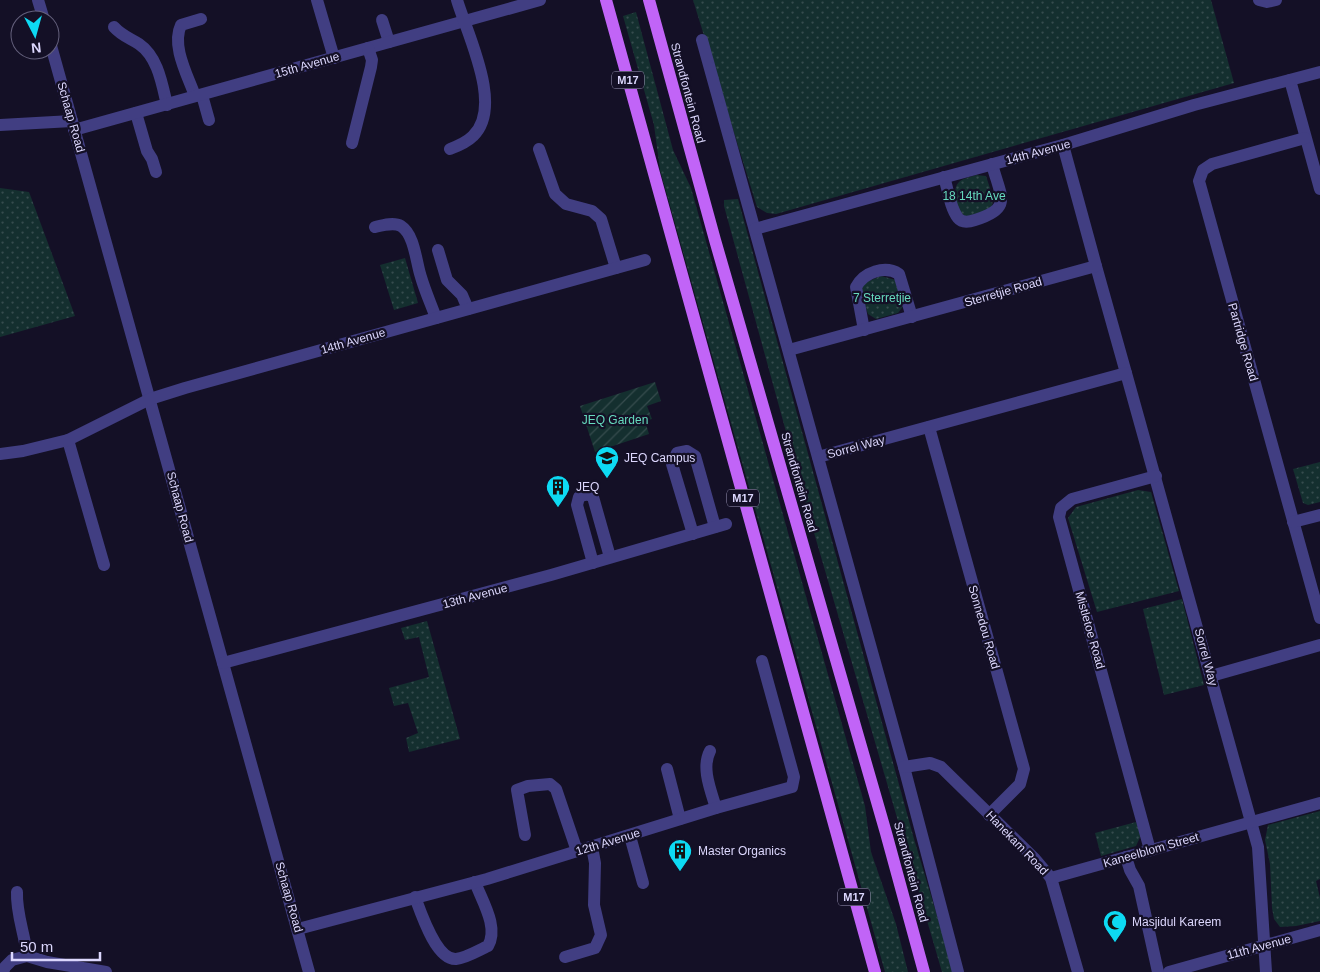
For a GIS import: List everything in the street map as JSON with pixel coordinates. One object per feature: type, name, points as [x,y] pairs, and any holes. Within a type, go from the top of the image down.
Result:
[{"type":"main road","name":"M17","points":[[606,0],[875,972]]},
{"type":"main road","name":"Strandfontein Road","points":[[649,0],[715,240],[886,833],[924,972]]},
{"type":"street","points":[[317,0],[334,58]]},
{"type":"street","points":[[450,149],[464,143],[474,135],[481,124],[486,107],[480,73],[457,0]]},
{"type":"street","name":"15th Avenue","points":[[0,124],[73,125],[136,113],[540,0]]},
{"type":"street","points":[[1259,0],[1267,2],[1276,0]]},
{"type":"street","points":[[201,18],[181,25],[178,32],[178,45],[209,120]]},
{"type":"street","points":[[382,20],[389,42]]},
{"type":"street","points":[[114,27],[121,35],[140,44],[156,64],[167,105]]},
{"type":"street","name":"Strandfontein Road","points":[[702,40],[904,767],[958,972]]},
{"type":"street","points":[[352,143],[371,67],[372,60],[368,48]]},
{"type":"street","name":"Schaap Road","points":[[55,60],[309,972]]},
{"type":"street","name":"14th Avenue","points":[[755,229],[1063,146],[1194,105],[1320,72]]},
{"type":"street","points":[[1290,80],[1320,189]]},
{"type":"street","points":[[136,113],[156,172]]},
{"type":"street","name":"Partridge Road","points":[[1305,138],[1212,164],[1203,170],[1199,181],[1320,618]]},
{"type":"street","points":[[1063,146],[1096,266]]},
{"type":"street","points":[[539,149],[555,194],[566,204],[592,211],[601,219],[616,268]]},
{"type":"street","points":[[944,177],[958,219],[970,222],[994,214],[1000,207],[1001,199],[992,164]]},
{"type":"street","points":[[375,227],[386,224],[400,225],[409,236],[421,278],[436,318]]},
{"type":"street","points":[[438,250],[447,280],[462,295],[468,309]]},
{"type":"street","name":"14th Avenue","points":[[0,454],[68,440],[150,400],[185,388],[645,260]]},
{"type":"street","name":"Sterretjie Road","points":[[789,350],[1096,266]]},
{"type":"street","name":"Sorrel Way","points":[[1096,266],[1156,476],[1261,864],[1266,972]]},
{"type":"street","points":[[864,330],[856,287],[863,277],[881,270],[892,270],[899,274],[912,317]]},
{"type":"street","name":"Sorrel Way","points":[[818,457],[1126,373]]},
{"type":"street","name":"Sonnedou Road","points":[[929,427],[1024,769],[1020,784],[989,814]]},
{"type":"street","points":[[68,440],[104,565]]},
{"type":"street","name":"13th Avenue","points":[[223,663],[593,563],[721,526],[695,456],[690,451],[674,456],[672,464],[693,534]]},
{"type":"street","name":"Mistletoe Road","points":[[1150,850],[1059,517],[1063,504],[1072,499],[1156,476]]},
{"type":"street","points":[[593,563],[577,505],[579,498],[583,495],[588,494],[593,497],[610,558]]},
{"type":"street","points":[[1293,522],[1320,515]]},
{"type":"street","points":[[1211,676],[1320,646]]},
{"type":"street","name":"12th Avenue","points":[[298,929],[475,882],[630,836],[716,808],[788,789],[793,785],[794,777],[762,661]]},
{"type":"street","points":[[710,751],[707,757],[708,778],[716,808]]},
{"type":"street","name":"Hanekam Road","points":[[904,767],[930,763],[941,767],[1051,878],[1078,972]]},
{"type":"street","points":[[667,769],[680,819]]},
{"type":"street","points":[[525,836],[517,790],[528,786],[550,784],[556,789],[577,851]]},
{"type":"street","name":"Kaneelblom Street","points":[[1051,878],[1320,803]]},
{"type":"street","points":[[630,836],[643,883]]},
{"type":"street","points":[[565,957],[594,948],[601,935],[594,905],[595,863],[592,847]]},
{"type":"street","points":[[1126,857],[1130,870],[1139,886],[1158,972]]},
{"type":"street","points":[[415,897],[441,953],[450,958],[458,959],[488,946],[493,938],[492,928],[475,882]]},
{"type":"street","points":[[17,892],[16,908],[24,931],[27,956]]},
{"type":"street","name":"11th Avenue","points":[[1169,972],[1190,969],[1320,930]]},
{"type":"street","points":[[4,972],[5,967],[12,960],[27,956],[45,967],[106,972]]},
{"type":"green space","points":[[693,0],[1211,0],[1234,83],[776,214],[767,213],[757,207]]},
{"type":"green space","points":[[636,12],[673,150],[691,188],[865,806],[871,852],[896,924],[908,972],[885,972],[660,170],[654,125],[623,16]]},
{"type":"green space","name":"18 14th Ave","points":[[976,175],[986,176],[993,197],[992,207],[988,211],[966,217],[960,210],[956,200],[955,189],[960,181]]},
{"type":"green space","points":[[0,188],[29,192],[75,316],[0,337]]},
{"type":"green space","points":[[738,199],[914,839],[954,972],[942,972],[810,519],[724,206],[724,200]]},
{"type":"green space","points":[[405,258],[418,303],[394,310],[380,265]]},
{"type":"green space","name":"7 Sterretjie","points":[[881,276],[896,280],[904,305],[898,313],[876,319],[868,314],[860,291],[864,283]]},
{"type":"green space","name":"JEQ Garden","points":[[655,382],[661,401],[647,406],[652,419],[645,421],[649,434],[595,452],[580,406]]},
{"type":"green space","points":[[1320,462],[1320,502],[1308,505],[1303,503],[1293,469]]},
{"type":"green space","points":[[1138,490],[1151,492],[1179,591],[1097,612],[1068,518],[1076,507]]},
{"type":"green space","points":[[1182,599],[1204,685],[1164,695],[1143,609]]},
{"type":"green space","points":[[427,621],[460,739],[409,752],[406,738],[418,733],[408,703],[394,706],[389,688],[429,677],[419,637],[405,640],[401,628]]},
{"type":"green space","points":[[1320,811],[1320,879],[1316,881],[1320,898],[1320,921],[1280,927],[1274,919],[1272,908],[1270,864],[1265,840],[1268,825]]},
{"type":"green space","points":[[1136,822],[1141,835],[1136,846],[1101,856],[1095,833]]},
{"type":"place","name":"JEQ Campus","points":[[607,479]]},
{"type":"place","name":"JEQ","points":[[558,508]]},
{"type":"place","name":"Master Organics","points":[[680,872]]},
{"type":"place","name":"Masjidul Kareem","points":[[1115,943]]}]
